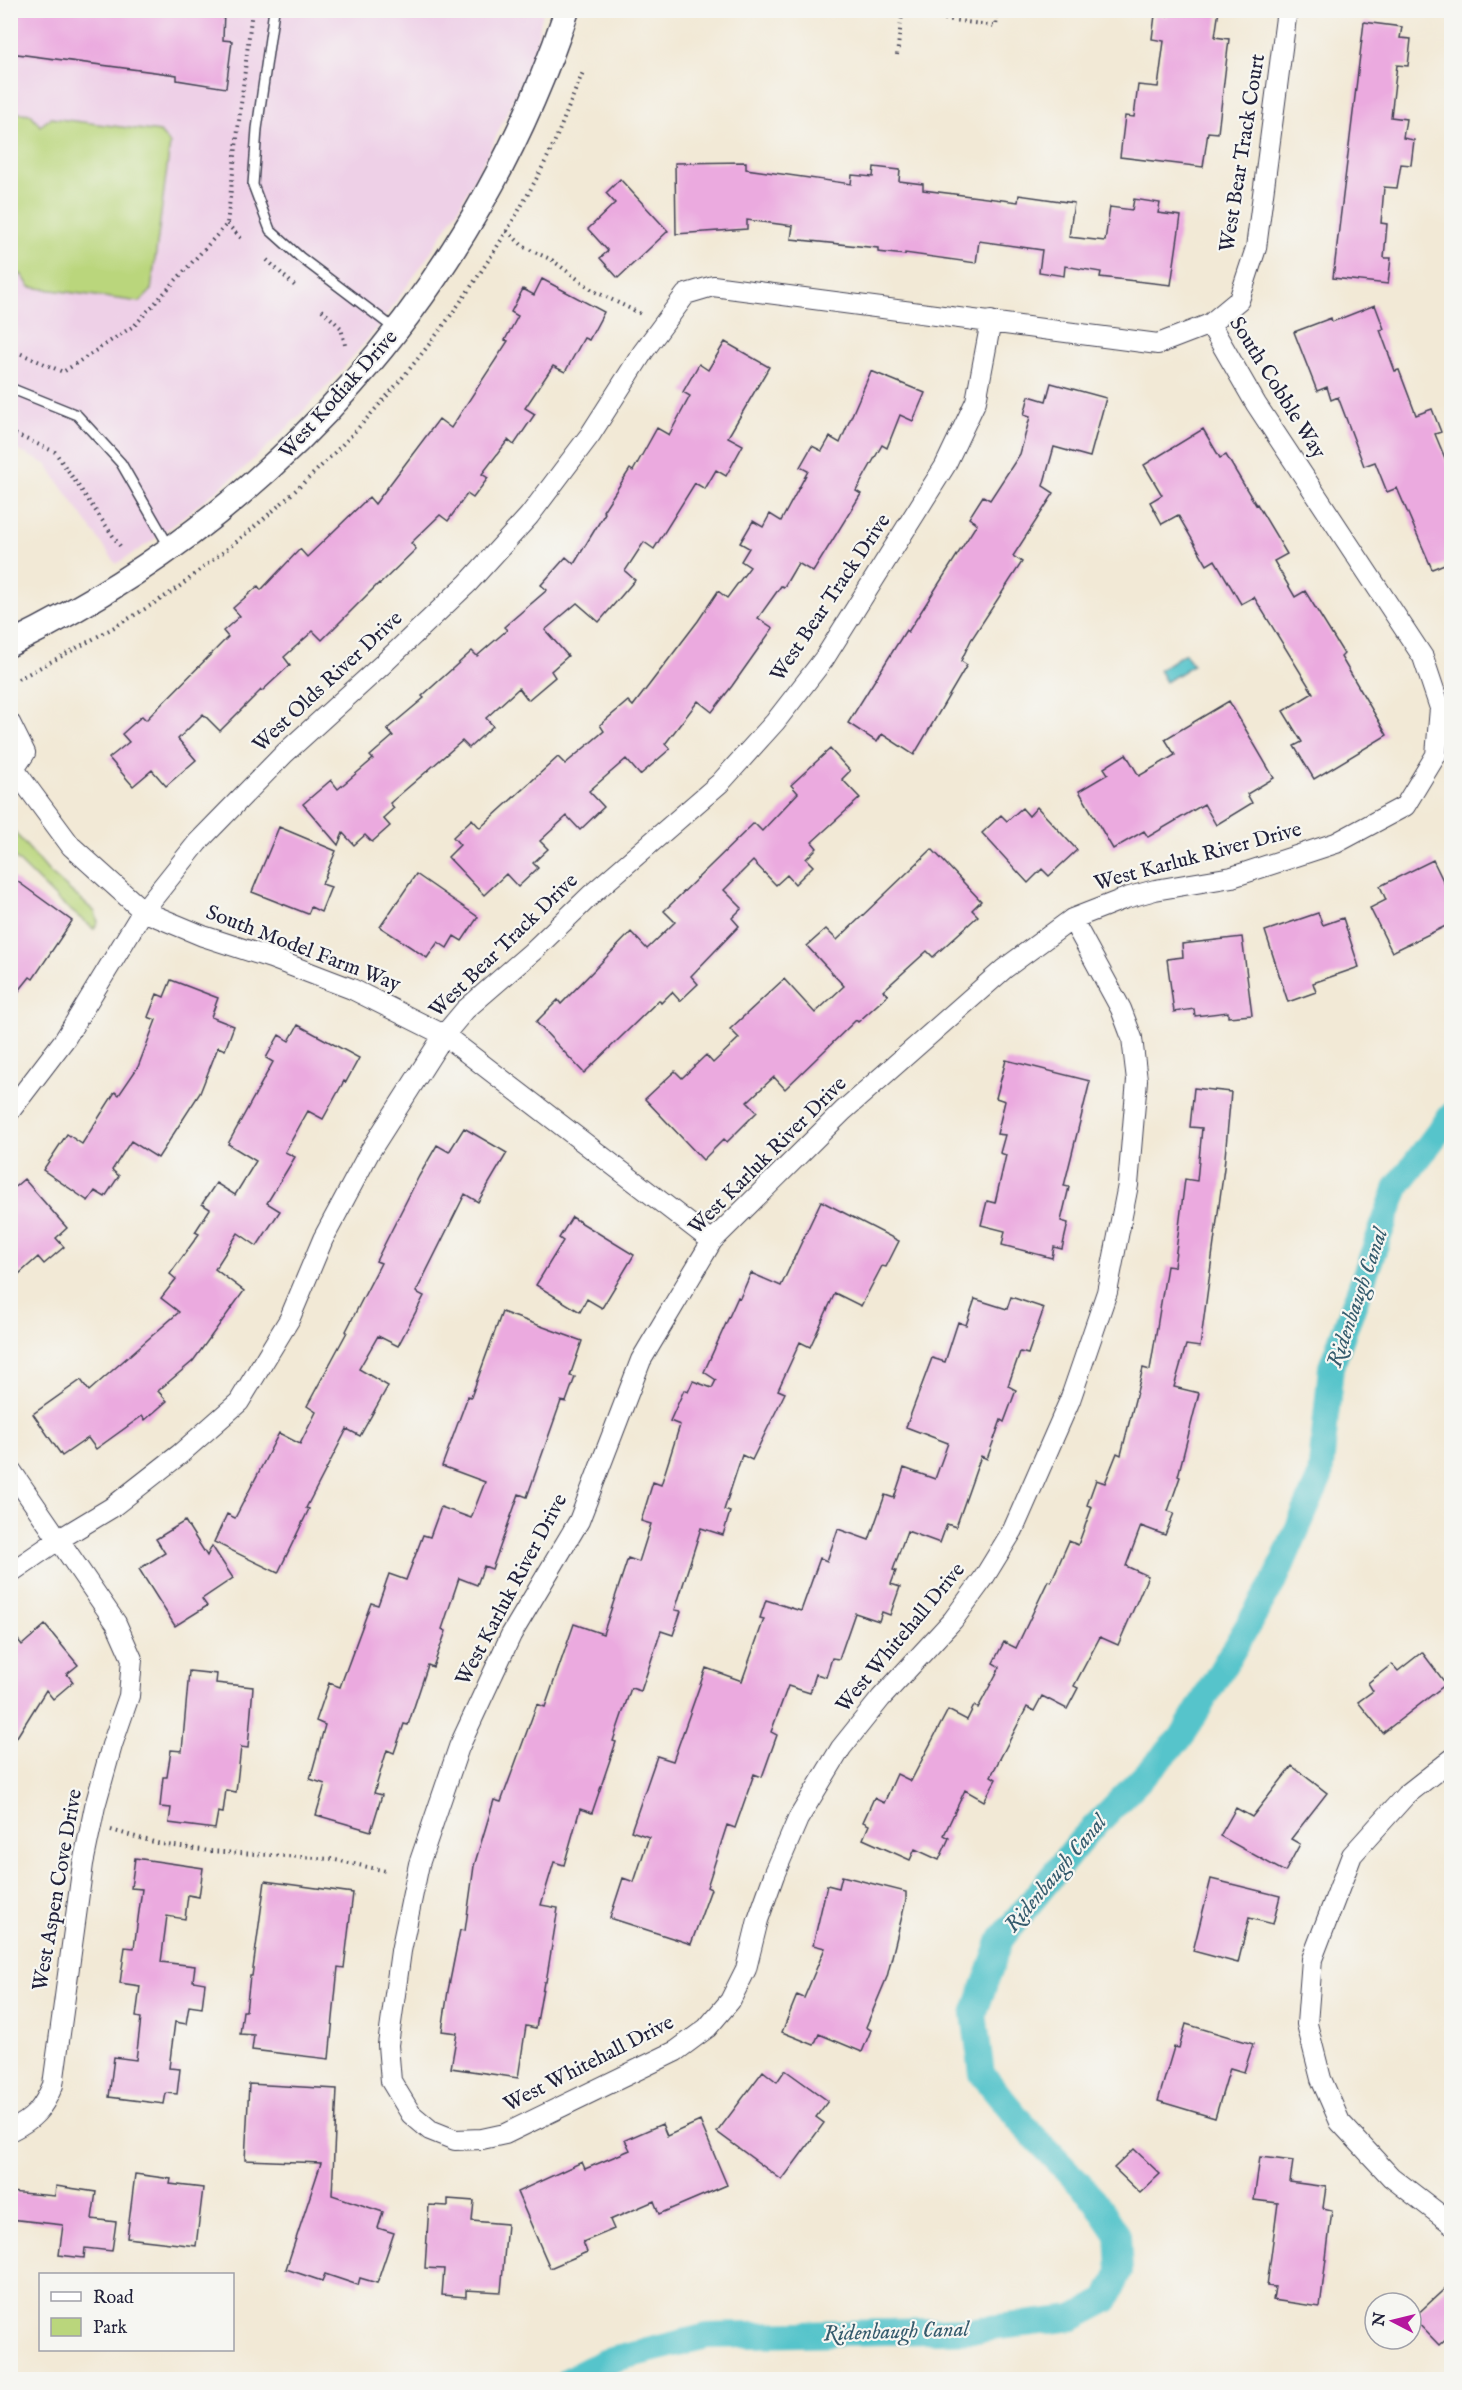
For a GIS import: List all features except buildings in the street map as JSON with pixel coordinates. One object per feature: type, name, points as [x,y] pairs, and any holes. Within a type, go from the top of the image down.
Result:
[{"type":"street","name":"West Kodiak Drive","points":[[10,644],[52,624],[171,550],[278,463],[345,393],[398,331],[468,226],[515,142],[549,64],[567,10]]},
{"type":"street","name":"West Bear Track Court","points":[[1210,324],[1239,300],[1256,248],[1287,10]]},
{"type":"street","name":"South Cobble Way","points":[[686,294],[713,286],[1158,344],[1210,324],[1256,404],[1423,657],[1440,708],[1436,755]]},
{"type":"street","name":"West Olds River Drive","points":[[10,1111],[65,1039],[143,911],[198,842],[285,753],[468,583],[529,516],[590,435],[643,352],[686,294]]},
{"type":"street","name":"West Bear Track Drive","points":[[10,1573],[111,1508],[180,1454],[239,1402],[289,1320],[323,1239],[370,1151],[444,1035],[465,1010],[532,952],[592,894],[720,783],[775,722],[817,668],[945,466],[976,401],[991,321]]},
{"type":"street","name":"South Model Farm Way","points":[[10,723],[25,753],[12,769],[71,846],[143,911],[203,936],[271,958],[352,989],[444,1035],[712,1241]]},
{"type":"street","name":"West Karluk River Drive","points":[[411,2114],[392,2081],[388,2045],[401,1951],[419,1864],[459,1747],[511,1635],[579,1521],[641,1360],[712,1241],[852,1103],[1004,969],[1072,919],[1126,898],[1155,890],[1232,877],[1336,843],[1405,806],[1436,755]]},
{"type":"street","name":"West Whitehall Drive","points":[[411,2114],[430,2130],[455,2139],[482,2139],[505,2134],[676,2051],[707,2028],[730,2001],[746,1969],[758,1920],[782,1856],[798,1819],[841,1748],[881,1698],[953,1620],[983,1579],[1013,1530],[1070,1400],[1107,1292],[1128,1185],[1137,1080],[1132,1038],[1121,1009],[1072,919]]},
{"type":"street","name":"West Aspen Cove Drive","points":[[10,1469],[116,1623],[132,1659],[129,1696],[95,1806],[83,1864],[53,2085],[44,2106],[28,2122],[10,2131]]},
{"type":"street","points":[[1452,1759],[1406,1795],[1352,1855],[1312,1959],[1307,2024],[1321,2079],[1340,2121],[1391,2177],[1452,2224]]},
{"type":"lane","points":[[274,10],[270,54],[257,129],[253,185],[270,230],[300,258],[398,331]]},
{"type":"lane","points":[[10,388],[77,415],[121,464],[171,550]]},
{"type":"path","points":[[10,349],[63,372],[135,325],[227,224],[252,10]]},
{"type":"path","points":[[879,10],[996,26],[998,10]]},
{"type":"path","points":[[897,55],[902,14]]},
{"type":"path","points":[[227,224],[243,240]]},
{"type":"path","points":[[507,231],[524,247],[552,260],[594,291],[644,316]]},
{"type":"path","points":[[267,260],[296,286]]},
{"type":"path","points":[[322,310],[341,328],[345,345]]},
{"type":"path","points":[[10,432],[55,452],[120,546]]},
{"type":"path","points":[[109,1830],[161,1844],[209,1851],[331,1859],[386,1870]]},
{"type":"shaded area","points":[[11,11],[543,11],[535,49],[493,144],[458,209],[423,264],[376,329],[335,378],[240,472],[152,541],[116,564],[46,464],[11,447]]},
{"type":"green space","points":[[11,112],[31,114],[40,126],[51,118],[160,132],[170,144],[151,291],[140,302],[30,287],[21,274],[11,283]]},
{"type":"green space","points":[[10,827],[50,873],[95,912],[98,922],[94,929],[59,901],[11,854]]},
{"type":"water","points":[[1185,653],[1193,665],[1166,682],[1159,670]]},
{"type":"waterway","name":"Ridenbaugh Canal","points":[[568,2380],[603,2362],[707,2336],[975,2330],[1073,2318],[1107,2300],[1120,2271],[1118,2235],[1094,2199],[1025,2127],[982,2074],[974,2014],[1001,1939],[1082,1839],[1181,1738],[1276,1578],[1320,1477],[1331,1367],[1397,1187],[1452,1114]]}]
